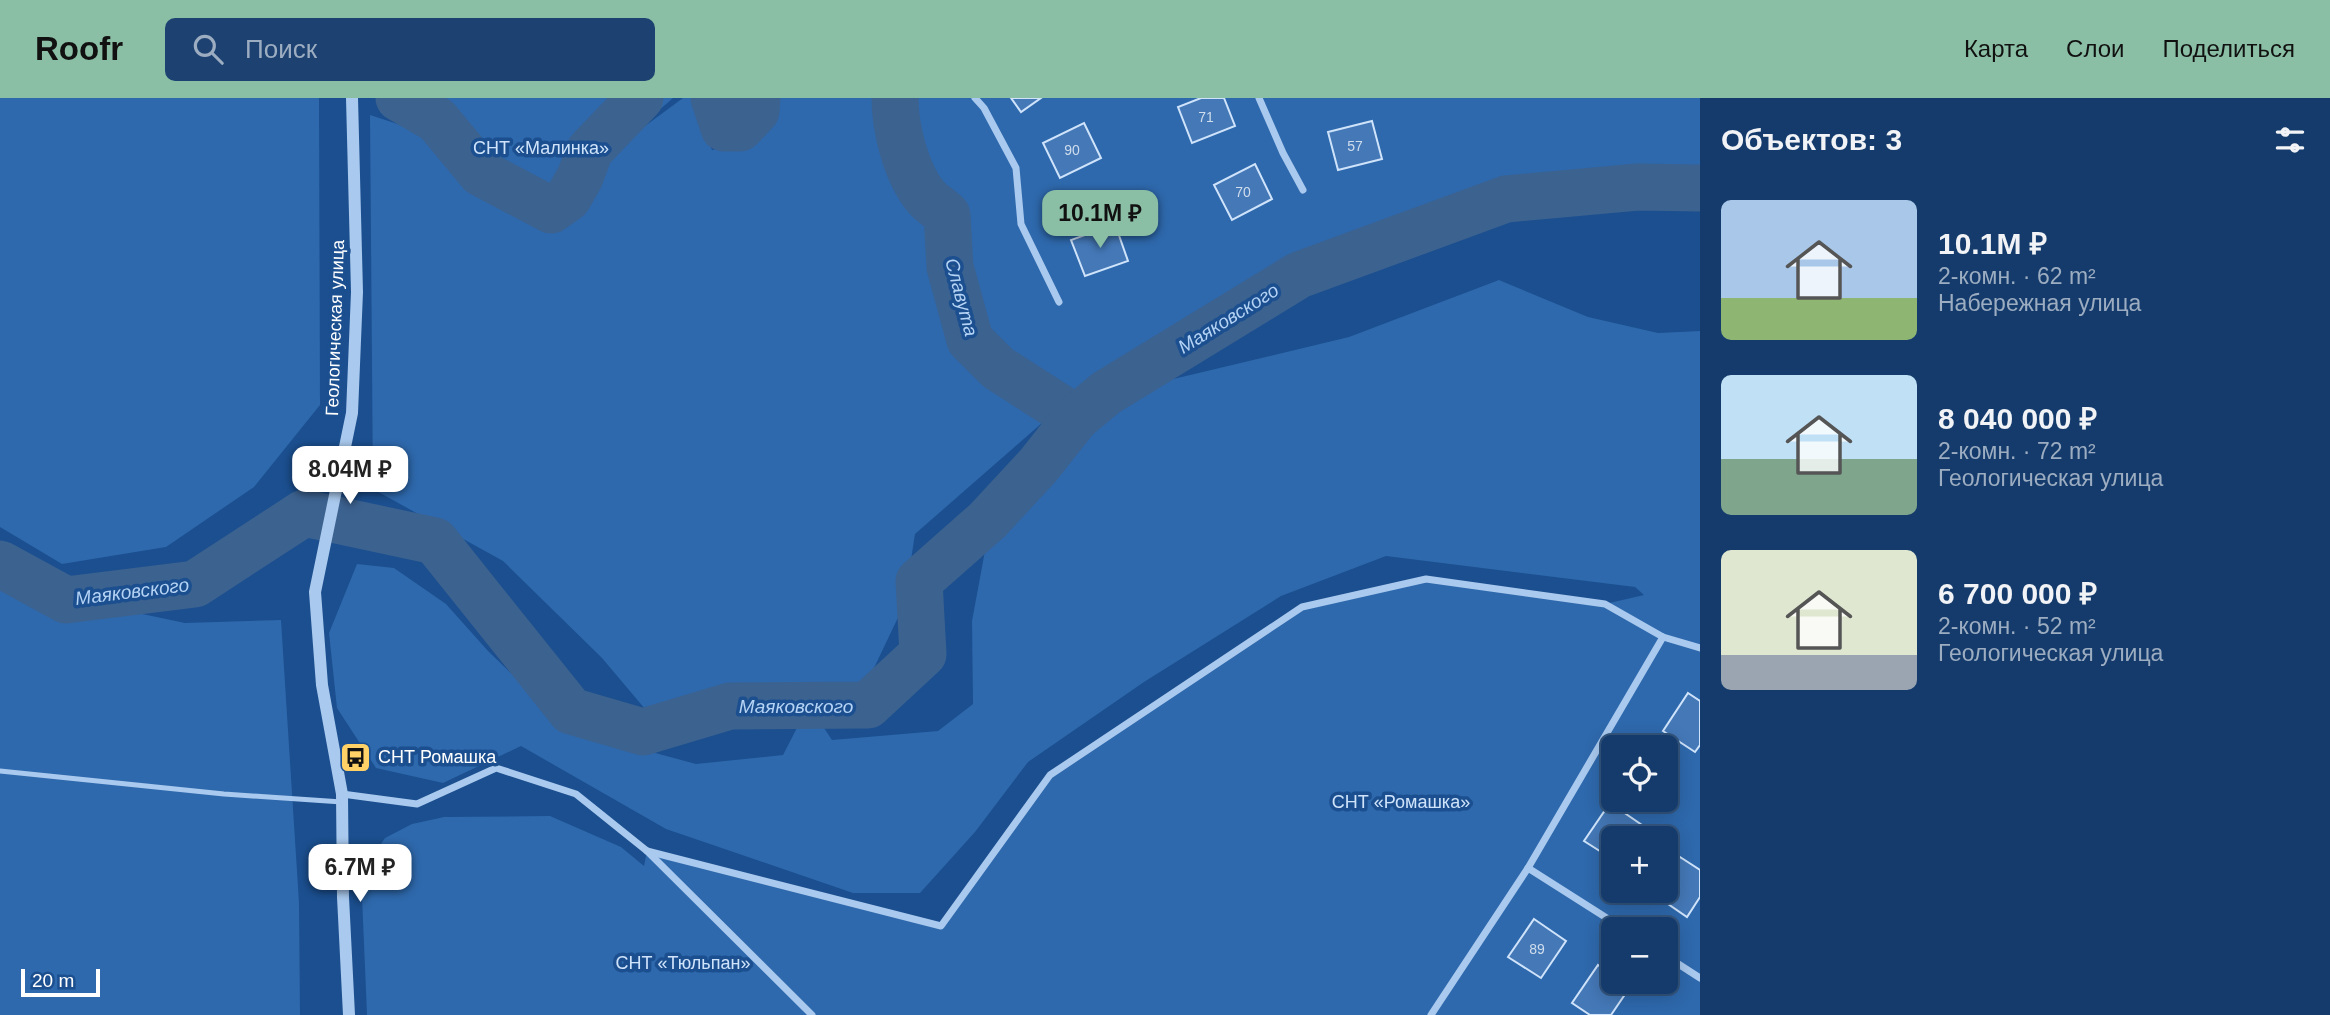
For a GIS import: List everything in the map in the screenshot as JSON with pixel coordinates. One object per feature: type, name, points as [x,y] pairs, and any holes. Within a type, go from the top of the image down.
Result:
[{"type":"street","name":"Геологическая улица","points":[[349,1015],[343,897],[342,798],[322,685],[315,592],[352,413],[357,292],[352,98]]},
{"type":"street","points":[[975,98],[984,108],[1016,168],[1021,223],[1059,302]]},
{"type":"street","points":[[1259,98],[1303,190]]},
{"type":"street","points":[[647,851],[941,926],[1050,775],[1302,607],[1426,579],[1605,604],[1663,637],[1700,648]]},
{"type":"street","points":[[1431,1015],[1528,868],[1663,637]]},
{"type":"street","points":[[342,798],[417,804],[496,768],[576,794],[647,851],[812,1015]]},
{"type":"street","points":[[1528,868],[1605,917]]},
{"type":"street","points":[[1678,964],[1700,978]]},
{"type":"lane","points":[[0,771],[224,794],[342,798]]},
{"type":"green space","points":[[0,98],[319,98],[320,405],[254,487],[166,547],[62,564],[0,527]]},
{"type":"green space","name":"СНТ «Малинка»","points":[[395,98],[673,98],[618,146],[683,98],[698,98],[701,120],[712,150],[751,136],[761,122],[768,98],[876,98],[892,146],[935,241],[957,328],[989,373],[1042,423],[915,534],[904,605],[863,691],[768,685],[645,709],[602,658],[503,561],[373,489],[370,115],[419,131],[519,206],[567,218],[604,158],[589,169],[551,210],[481,173]]},
{"type":"green space","points":[[885,98],[1700,98],[1700,189],[1540,196],[1343,259],[1076,418],[998,368],[947,215],[926,197],[903,154],[895,115]]},
{"type":"green space","points":[[1499,280],[1588,317],[1658,333],[1700,331],[1700,1015],[367,1015],[361,873],[385,838],[412,824],[444,817],[550,816],[621,847],[644,866],[647,851],[941,926],[1050,775],[1302,607],[1426,579],[1605,604],[1644,595],[1635,587],[1386,556],[1281,596],[1144,682],[1028,762],[975,832],[920,893],[853,893],[666,829],[521,746],[443,783],[376,768],[337,708],[329,633],[357,564],[394,568],[446,604],[488,651],[541,702],[637,748],[696,764],[783,755],[800,722],[820,722],[832,740],[938,731],[973,704],[972,621],[987,540],[1081,438],[1165,381],[1349,337]]},
{"type":"green space","points":[[0,584],[185,623],[281,620],[299,903],[300,1015],[0,1015]]},
{"type":"building","points":[[1011,98],[1041,98],[1021,112]]},
{"type":"building","points":[[1201,98],[1224,98],[1235,126],[1192,143],[1178,107]]},
{"type":"building","points":[[1372,121],[1382,159],[1338,170],[1328,132]]},
{"type":"building","points":[[1084,123],[1101,158],[1060,178],[1043,143]]},
{"type":"building","points":[[1255,164],[1272,199],[1232,220],[1214,185]]},
{"type":"building","points":[[1115,224],[1128,261],[1085,276],[1071,240]]},
{"type":"building","points":[[1688,693],[1700,701],[1700,745],[1695,752],[1678,741],[1678,735],[1669,735],[1663,731]]},
{"type":"building","points":[[1604,812],[1623,812],[1642,825],[1601,826],[1601,852],[1584,841]]},
{"type":"building","points":[[1680,857],[1700,870],[1700,897],[1687,917],[1667,903],[1678,903]]},
{"type":"building","points":[[1534,919],[1566,941],[1541,978],[1508,957]]},
{"type":"building","points":[[1598,965],[1601,967],[1601,994],[1625,994],[1611,1015],[1590,1015],[1572,1003]]},
{"type":"waterway","name":"Славута","points":[[399,98],[437,120],[481,173],[551,210],[568,198],[580,177],[590,150],[640,98]]},
{"type":"waterway","name":"Славута","points":[[714,98],[724,128],[740,128],[756,111],[757,98]]},
{"type":"waterway","name":"Славута","points":[[895,98],[897,123],[907,163],[926,197],[947,215],[950,267],[970,340],[998,368],[1076,418]]},
{"type":"waterway","name":"Маяковского","points":[[0,564],[66,600],[195,584],[304,513],[435,541],[571,711],[643,732],[730,706],[868,705],[923,654],[919,581],[987,521],[1038,466],[1076,418],[1106,393],[1299,275],[1506,199],[1638,187],[1700,188]]},
{"type":"place","name":"СНТ Ромашка","points":[[355,757]]},
{"type":"park label","name":"СНТ «Ромашка»","points":[[1401,802]]},
{"type":"park label","name":"СНТ «Тюльпан»","points":[[683,963]]}]
